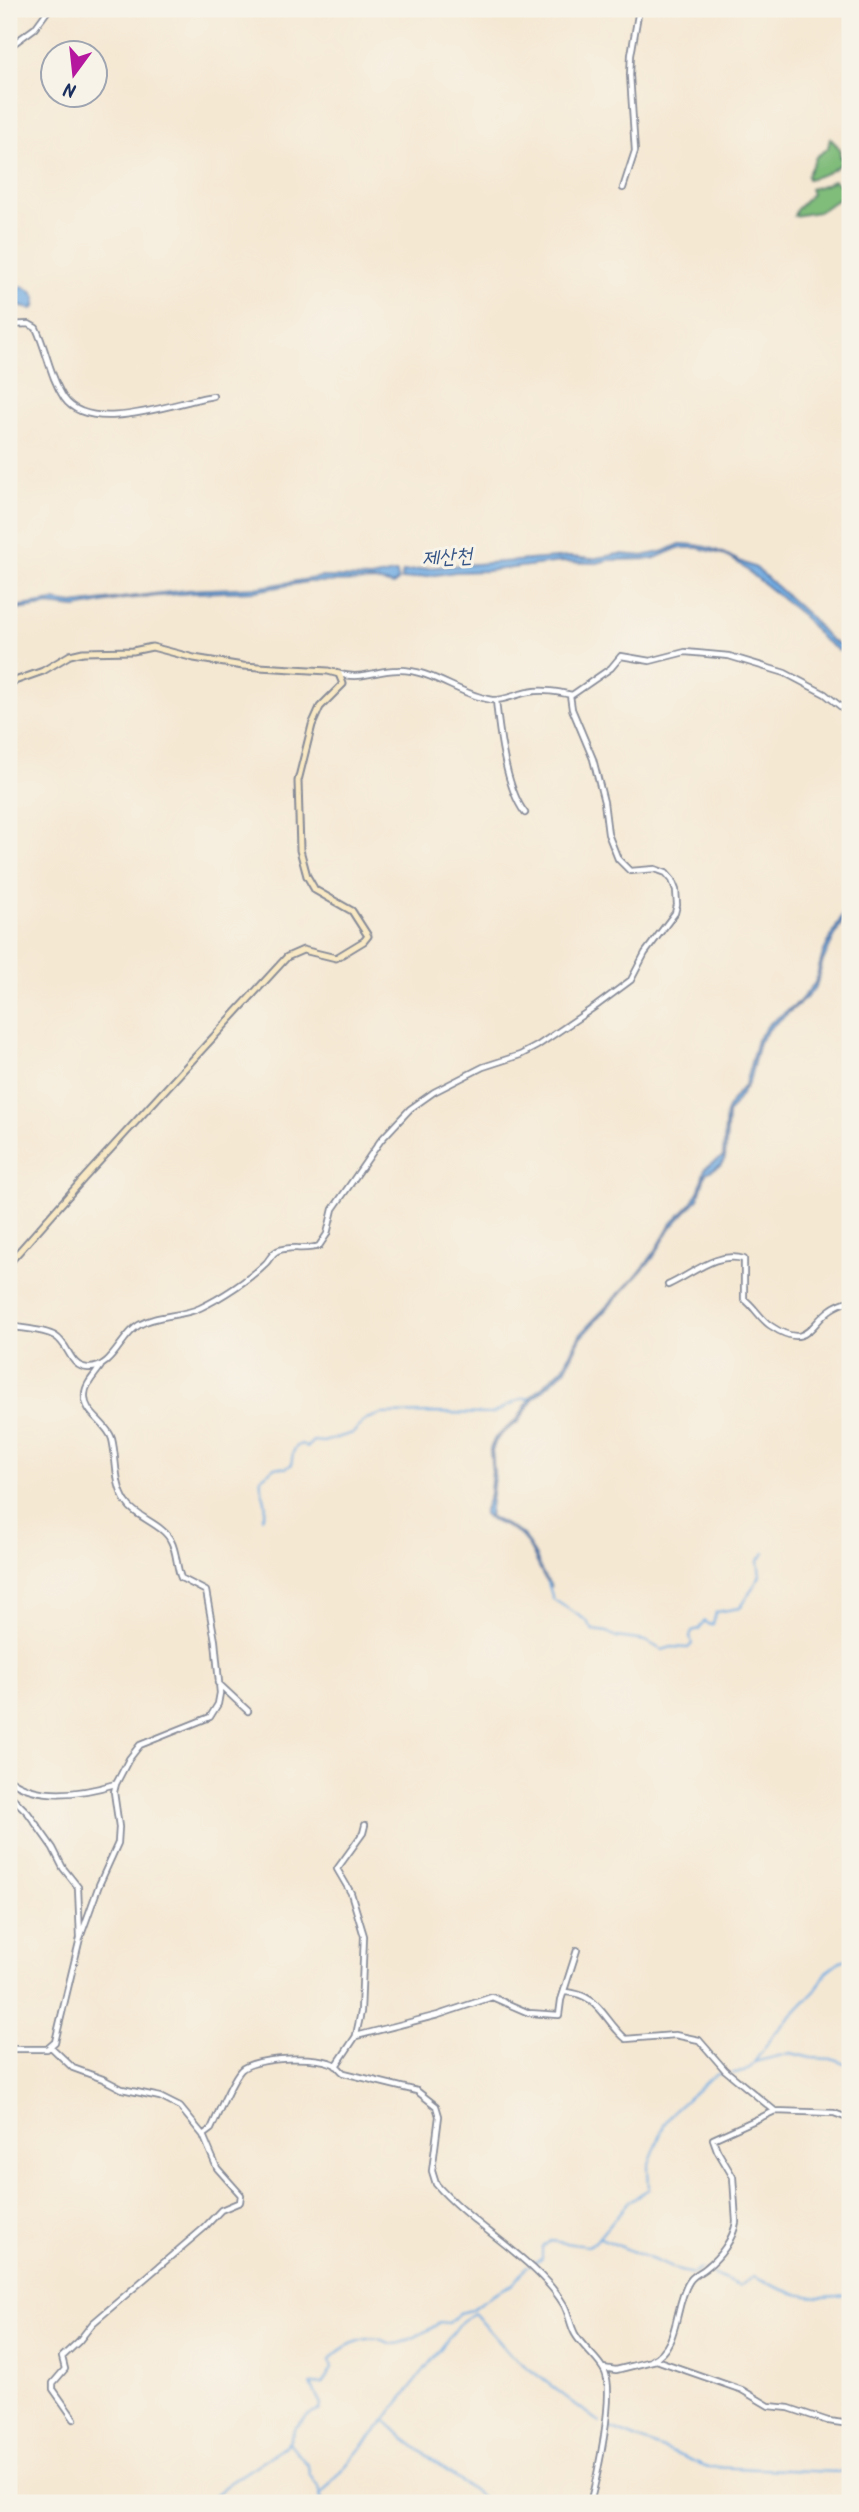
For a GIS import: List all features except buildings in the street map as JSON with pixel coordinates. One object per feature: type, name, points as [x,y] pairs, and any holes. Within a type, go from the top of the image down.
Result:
[{"type":"street","points":[[9,47],[38,25],[49,9]]},
{"type":"street","points":[[623,188],[635,150],[630,75],[639,9]]},
{"type":"street","points":[[9,325],[29,324],[36,328],[62,393],[75,410],[83,413],[102,415],[146,412],[214,396]]},
{"type":"street","points":[[9,683],[43,671],[76,654],[100,650],[133,651],[152,647],[194,659],[243,666],[328,671],[357,678],[403,670],[496,700],[532,691],[548,690],[570,695],[611,668],[621,656],[650,661],[685,652],[698,652],[729,656],[785,673],[825,694],[850,713]]},
{"type":"street","points":[[9,1263],[287,957],[303,950],[336,958],[368,938],[352,911],[315,890],[303,864],[300,850],[298,781],[314,718],[323,703],[343,684],[339,674]]},
{"type":"street","points":[[9,2049],[44,2049],[55,2042],[80,1938],[118,1843],[119,1827],[114,1792],[116,1784],[140,1745],[210,1717],[218,1704],[220,1693],[215,1641],[206,1591],[181,1578],[171,1539],[127,1504],[113,1456],[111,1439],[106,1427],[91,1414],[86,1402],[88,1384],[131,1331],[141,1324],[202,1307],[230,1291],[276,1252],[288,1248],[312,1248],[321,1245],[334,1209],[342,1196],[381,1140],[410,1110],[441,1088],[533,1048],[631,980],[645,953],[675,913],[676,890],[666,873],[655,869],[630,871],[618,859],[608,835],[604,802],[595,766],[579,730],[570,695]]},
{"type":"street","points":[[496,700],[508,776],[518,802],[526,813]]},
{"type":"street","points":[[668,1285],[712,1261],[733,1256],[744,1259],[744,1299],[755,1307],[765,1322],[796,1338],[804,1336],[829,1310],[850,1301]]},
{"type":"street","points":[[9,1326],[57,1337],[80,1367],[102,1365]]},
{"type":"street","points":[[217,1682],[248,1711]]},
{"type":"street","points":[[9,1779],[30,1790],[53,1793],[80,1793],[116,1784]]},
{"type":"street","points":[[9,1794],[28,1813],[78,1887],[80,1938]]},
{"type":"street","points":[[336,2066],[356,2036],[361,2011],[364,1936],[351,1893],[337,1869],[363,1833],[365,1825]]},
{"type":"street","points":[[356,2036],[429,2018],[492,1997],[529,2013],[559,2015],[577,1950]]},
{"type":"street","points":[[565,1992],[582,1994],[591,1999],[626,2039],[675,2035],[699,2040],[725,2070],[775,2111]]},
{"type":"street","points":[[51,2047],[72,2068],[121,2089],[154,2095],[186,2113],[203,2135],[214,2163],[240,2192],[240,2202],[217,2214],[88,2327],[79,2341],[62,2357],[65,2369],[54,2383],[53,2389],[74,2419]]},
{"type":"street","points":[[203,2135],[211,2129],[240,2071],[253,2063],[301,2059],[336,2066],[343,2073],[417,2091],[436,2106],[439,2116],[432,2171],[436,2184],[550,2287],[565,2305],[575,2335],[602,2368],[607,2385]]},
{"type":"street","points":[[590,2503],[599,2470],[607,2385],[612,2373],[652,2360],[665,2351],[688,2282],[713,2262],[735,2230],[733,2177],[713,2140],[725,2132],[775,2111],[834,2113],[850,2119]]},
{"type":"street","points":[[652,2360],[742,2390],[769,2406],[850,2424]]},
{"type":"street","points":[[602,2368],[617,2370]]},
{"type":"green space","points":[[830,138],[840,149],[840,158],[850,151],[850,156],[831,170],[808,179],[816,157],[828,148]]},
{"type":"green space","points":[[834,180],[840,185],[850,184],[850,192],[818,212],[794,216],[796,210],[812,194],[810,189]]},
{"type":"water","points":[[22,286],[36,297],[35,307],[31,309],[22,307],[15,300],[17,288]]},
{"type":"water","points":[[680,544],[713,549],[756,568],[810,617],[829,639],[838,644],[850,644],[850,653],[838,650],[822,639],[801,614],[737,562],[722,554],[698,548],[678,548],[653,559],[608,560],[597,563],[561,562],[401,580],[403,572],[436,567],[570,557],[591,559],[619,554],[643,556]]},
{"type":"water","points":[[397,573],[398,581],[393,585],[377,581],[307,582],[255,591],[191,593],[123,599],[76,608],[49,605],[9,611],[9,608],[54,601],[73,604],[187,590],[261,587],[321,577],[371,578]]},
{"type":"water","points":[[850,900],[822,963],[816,987],[771,1027],[759,1042],[749,1082],[728,1114],[725,1158],[721,1165],[706,1173],[698,1199],[670,1229],[653,1258],[581,1337],[565,1370],[534,1398],[518,1422],[495,1442],[492,1451],[494,1476],[489,1516],[523,1535],[537,1559],[542,1572],[523,1538],[483,1514],[490,1494],[490,1449],[495,1438],[518,1419],[531,1397],[563,1368],[581,1333],[640,1272],[672,1223],[691,1204],[699,1190],[705,1168],[723,1157],[726,1113],[732,1100],[745,1085],[757,1040],[769,1024],[799,1002],[815,983],[823,953]]},
{"type":"waterway","points":[[262,1518],[266,1507],[261,1478],[275,1467],[286,1468],[291,1465],[293,1452],[299,1445],[307,1447],[313,1441],[323,1442],[353,1433],[366,1419],[382,1414],[492,1414],[521,1399],[529,1398]]},
{"type":"waterway","points":[[548,1583],[553,1599],[587,1621],[593,1630],[607,1632],[616,1637],[646,1641],[662,1650],[672,1647],[688,1648],[692,1644],[692,1631],[699,1629],[704,1621],[713,1624],[716,1612],[740,1608],[760,1576],[758,1561],[765,1553]]},
{"type":"waterway","points":[[733,2073],[744,2072],[751,2067],[773,2035],[816,1990],[827,1971],[840,1961],[850,1958]]},
{"type":"waterway","points":[[754,2062],[791,2053],[811,2058],[834,2059],[850,2065]]},
{"type":"waterway","points":[[530,2265],[542,2259],[542,2248],[550,2241],[587,2246],[595,2242],[629,2201],[649,2189],[648,2166],[665,2123],[672,2113],[709,2079],[717,2074],[727,2073]]},
{"type":"waterway","points":[[600,2238],[680,2271],[693,2274],[701,2269]]},
{"type":"waterway","points":[[204,2503],[281,2449],[289,2442],[295,2428],[309,2415],[320,2410],[321,2404],[311,2385],[322,2384],[332,2369],[330,2360],[340,2351],[366,2339],[379,2339],[390,2344],[400,2343],[439,2322],[449,2323],[459,2313],[471,2310],[513,2284],[527,2266]]},
{"type":"waterway","points":[[706,2271],[739,2286],[754,2277],[800,2295],[823,2297],[850,2294]]},
{"type":"waterway","points":[[319,2497],[386,2419],[462,2321],[474,2313]]},
{"type":"waterway","points":[[475,2314],[511,2355],[600,2423]]},
{"type":"waterway","points":[[386,2421],[405,2439],[489,2503]]},
{"type":"waterway","points":[[608,2427],[708,2467],[837,2472],[850,2470]]},
{"type":"waterway","points":[[289,2442],[308,2466],[309,2474],[318,2487],[321,2503]]},
{"type":"water label","name":"제산천","points":[[447,558]]}]
